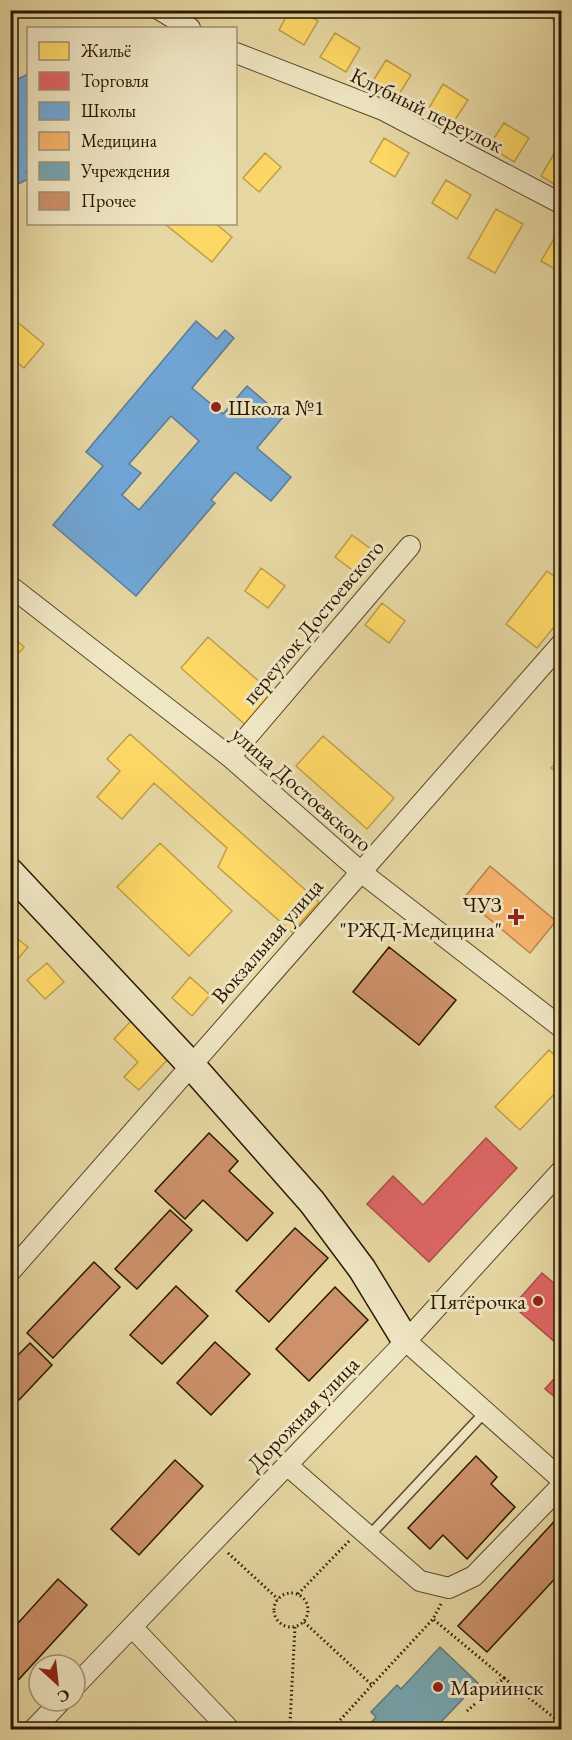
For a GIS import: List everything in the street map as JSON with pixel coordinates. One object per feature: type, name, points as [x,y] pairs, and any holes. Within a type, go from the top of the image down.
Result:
[{"type":"main road","points":[[10,872],[190,1065],[312,1202],[362,1269],[406,1341]]},
{"type":"street","points":[[160,10],[188,27]]},
{"type":"street","name":"Клубный переулок","points":[[237,53],[383,110],[561,204]]},
{"type":"street","name":"переулок Достоевского","points":[[230,757],[410,546]]},
{"type":"street","name":"улица Достоевского","points":[[10,586],[230,757],[361,872],[561,1028]]},
{"type":"street","name":"Вокзальная улица","points":[[10,1272],[561,643]]},
{"type":"street","name":"Дорожная улица","points":[[87,1674],[406,1341],[561,1170]]},
{"type":"street","points":[[287,1466],[420,1581],[449,1588],[474,1576],[561,1483],[406,1341]]},
{"type":"street","points":[[132,1627],[230,1730]]},
{"type":"street","points":[[33,1730],[49,1713]]},
{"type":"lane","points":[[365,1533],[484,1412]]},
{"type":"path","points":[[298,1594],[365,1533]]},
{"type":"path","points":[[215,1541],[278,1599]]},
{"type":"path","points":[[332,1730],[433,1620],[449,1588]]},
{"type":"path","points":[[287,1593],[298,1594],[308,1606],[308,1615],[304,1622],[296,1627],[285,1627],[275,1618],[273,1611],[278,1599],[287,1593]]},
{"type":"path","points":[[433,1620],[561,1724]]},
{"type":"path","points":[[304,1622],[372,1685]]},
{"type":"path","points":[[296,1627],[290,1723],[297,1730]]},
{"type":"path","points":[[466,1712],[504,1678]]},
{"type":"building: Жильё","points":[[290,10],[300,10],[318,21],[304,45],[279,30]]},
{"type":"building: Жильё","points":[[562,10],[562,26],[553,20]]},
{"type":"building: Жильё","points":[[335,33],[360,48],[346,72],[320,57]]},
{"type":"building: Жильё","points":[[386,60],[411,75],[396,99],[371,84]]},
{"type":"building: Жильё","points":[[443,84],[468,100],[453,123],[429,108]]},
{"type":"building: Жильё","points":[[504,123],[529,138],[514,162],[489,146]]},
{"type":"building: Жильё","points":[[384,138],[409,153],[395,177],[370,162]]},
{"type":"building: Жильё","points":[[555,152],[562,156],[562,189],[541,176]]},
{"type":"building: Жильё","points":[[265,153],[281,167],[259,192],[243,178]]},
{"type":"building: Жильё","points":[[446,180],[471,195],[457,219],[432,203]]},
{"type":"building: Жильё","points":[[496,209],[523,224],[495,273],[468,258]]},
{"type":"building: Жильё","points":[[166,225],[217,225],[232,237],[212,262]]},
{"type":"building: Жильё","points":[[555,237],[562,241],[562,273],[541,261]]},
{"type":"building: Жильё","points":[[10,316],[44,344],[24,368],[10,357]]},
{"type":"building: Жильё","points":[[352,535],[375,552],[359,575],[335,557]]},
{"type":"building: Жильё","points":[[261,568],[285,586],[268,608],[245,591]]},
{"type":"building: Жильё","points":[[547,571],[562,582],[562,617],[537,648],[506,624]]},
{"type":"building: Жильё","points":[[382,603],[405,621],[389,643],[365,625]]},
{"type":"building: Жильё","points":[[10,635],[24,647],[10,662]]},
{"type":"building: Жильё","points":[[208,637],[278,698],[250,729],[181,668]]},
{"type":"building: Жильё","points":[[130,734],[319,902],[292,932],[218,867],[227,848],[154,783],[122,819],[97,797],[120,771],[107,759]]},
{"type":"building: Жильё","points":[[323,736],[394,798],[367,829],[296,766]]},
{"type":"building: Жильё","points":[[562,757],[562,777],[551,768]]},
{"type":"building: Жильё","points":[[160,843],[232,911],[189,956],[117,887]]},
{"type":"building: Жильё","points":[[10,933],[28,947],[10,968]]},
{"type":"building: Жильё","points":[[47,963],[64,982],[45,999],[27,980]]},
{"type":"building: Жильё","points":[[190,977],[210,995],[192,1016],[172,998]]},
{"type":"building: Жильё","points":[[132,1020],[170,1057],[139,1090],[124,1077],[138,1062],[114,1039]]},
{"type":"building: Жильё","points":[[549,1050],[562,1062],[562,1086],[520,1130],[495,1107]]},
{"type":"building: Жильё","points":[[10,1197],[16,1202],[10,1209]]},
{"type":"building: Торговля","points":[[486,1138],[517,1168],[429,1262],[367,1204],[393,1176],[423,1205]]},
{"type":"building: Торговля","points":[[542,1273],[562,1290],[562,1348],[513,1306]]},
{"type":"building: Торговля","points":[[562,1370],[562,1403],[545,1389]]},
{"type":"building: Школы","points":[[27,74],[27,180],[10,188],[10,152],[14,150],[10,142],[10,83]]},
{"type":"building: Школы","points":[[196,321],[217,339],[225,330],[234,338],[192,388],[223,414],[247,386],[283,417],[257,448],[291,477],[271,501],[235,472],[211,500],[215,503],[136,596],[53,525],[103,466],[86,452]],"holes":[[[171,416],[199,441],[139,510],[122,495],[141,473],[129,464]]]},
{"type":"building: Медицина","points":[[490,866],[556,921],[530,953],[464,898]]},
{"type":"building: Учреждения","name":"Мариинск","points":[[440,1647],[478,1683],[441,1722],[447,1728],[445,1730],[364,1730],[376,1717],[371,1712],[397,1685],[401,1689]]},
{"type":"building: Прочее","points":[[389,947],[456,1000],[419,1045],[353,992]]},
{"type":"building: Прочее","points":[[209,1133],[238,1161],[229,1171],[273,1213],[247,1241],[203,1200],[185,1219],[155,1191]]},
{"type":"building: Прочее","points":[[170,1210],[192,1230],[137,1289],[115,1269]]},
{"type":"building: Прочее","points":[[295,1228],[328,1258],[269,1322],[236,1291]]},
{"type":"building: Прочее","points":[[94,1262],[120,1287],[53,1358],[27,1333]]},
{"type":"building: Прочее","points":[[176,1286],[208,1316],[162,1364],[130,1335]]},
{"type":"building: Прочее","points":[[335,1287],[368,1320],[309,1381],[276,1349]]},
{"type":"building: Прочее","points":[[215,1342],[250,1374],[211,1415],[177,1383]]},
{"type":"building: Прочее","points":[[30,1343],[52,1365],[19,1400],[10,1393],[10,1363]]},
{"type":"building: Прочее","points":[[476,1456],[497,1477],[491,1484],[515,1507],[467,1559],[443,1535],[430,1549],[408,1528]]},
{"type":"building: Прочее","points":[[175,1460],[203,1486],[139,1555],[111,1529]]},
{"type":"building: Прочее","points":[[562,1513],[562,1571],[487,1652],[458,1626]]},
{"type":"building: Прочее","points":[[58,1579],[87,1605],[43,1653],[27,1653],[27,1670],[10,1689],[10,1632]]},
{"type":"railway","points":[[544,1730],[562,1710]]},
{"type":"place","name":"Школа №1","points":[[216,407]]},
{"type":"place","name":"ЧУЗ \"РЖД-Медицина\"","points":[[516,917]]},
{"type":"place","name":"Пятёрочка","points":[[538,1301]]},
{"type":"place","name":"Мариинск","points":[[438,1687]]}]
